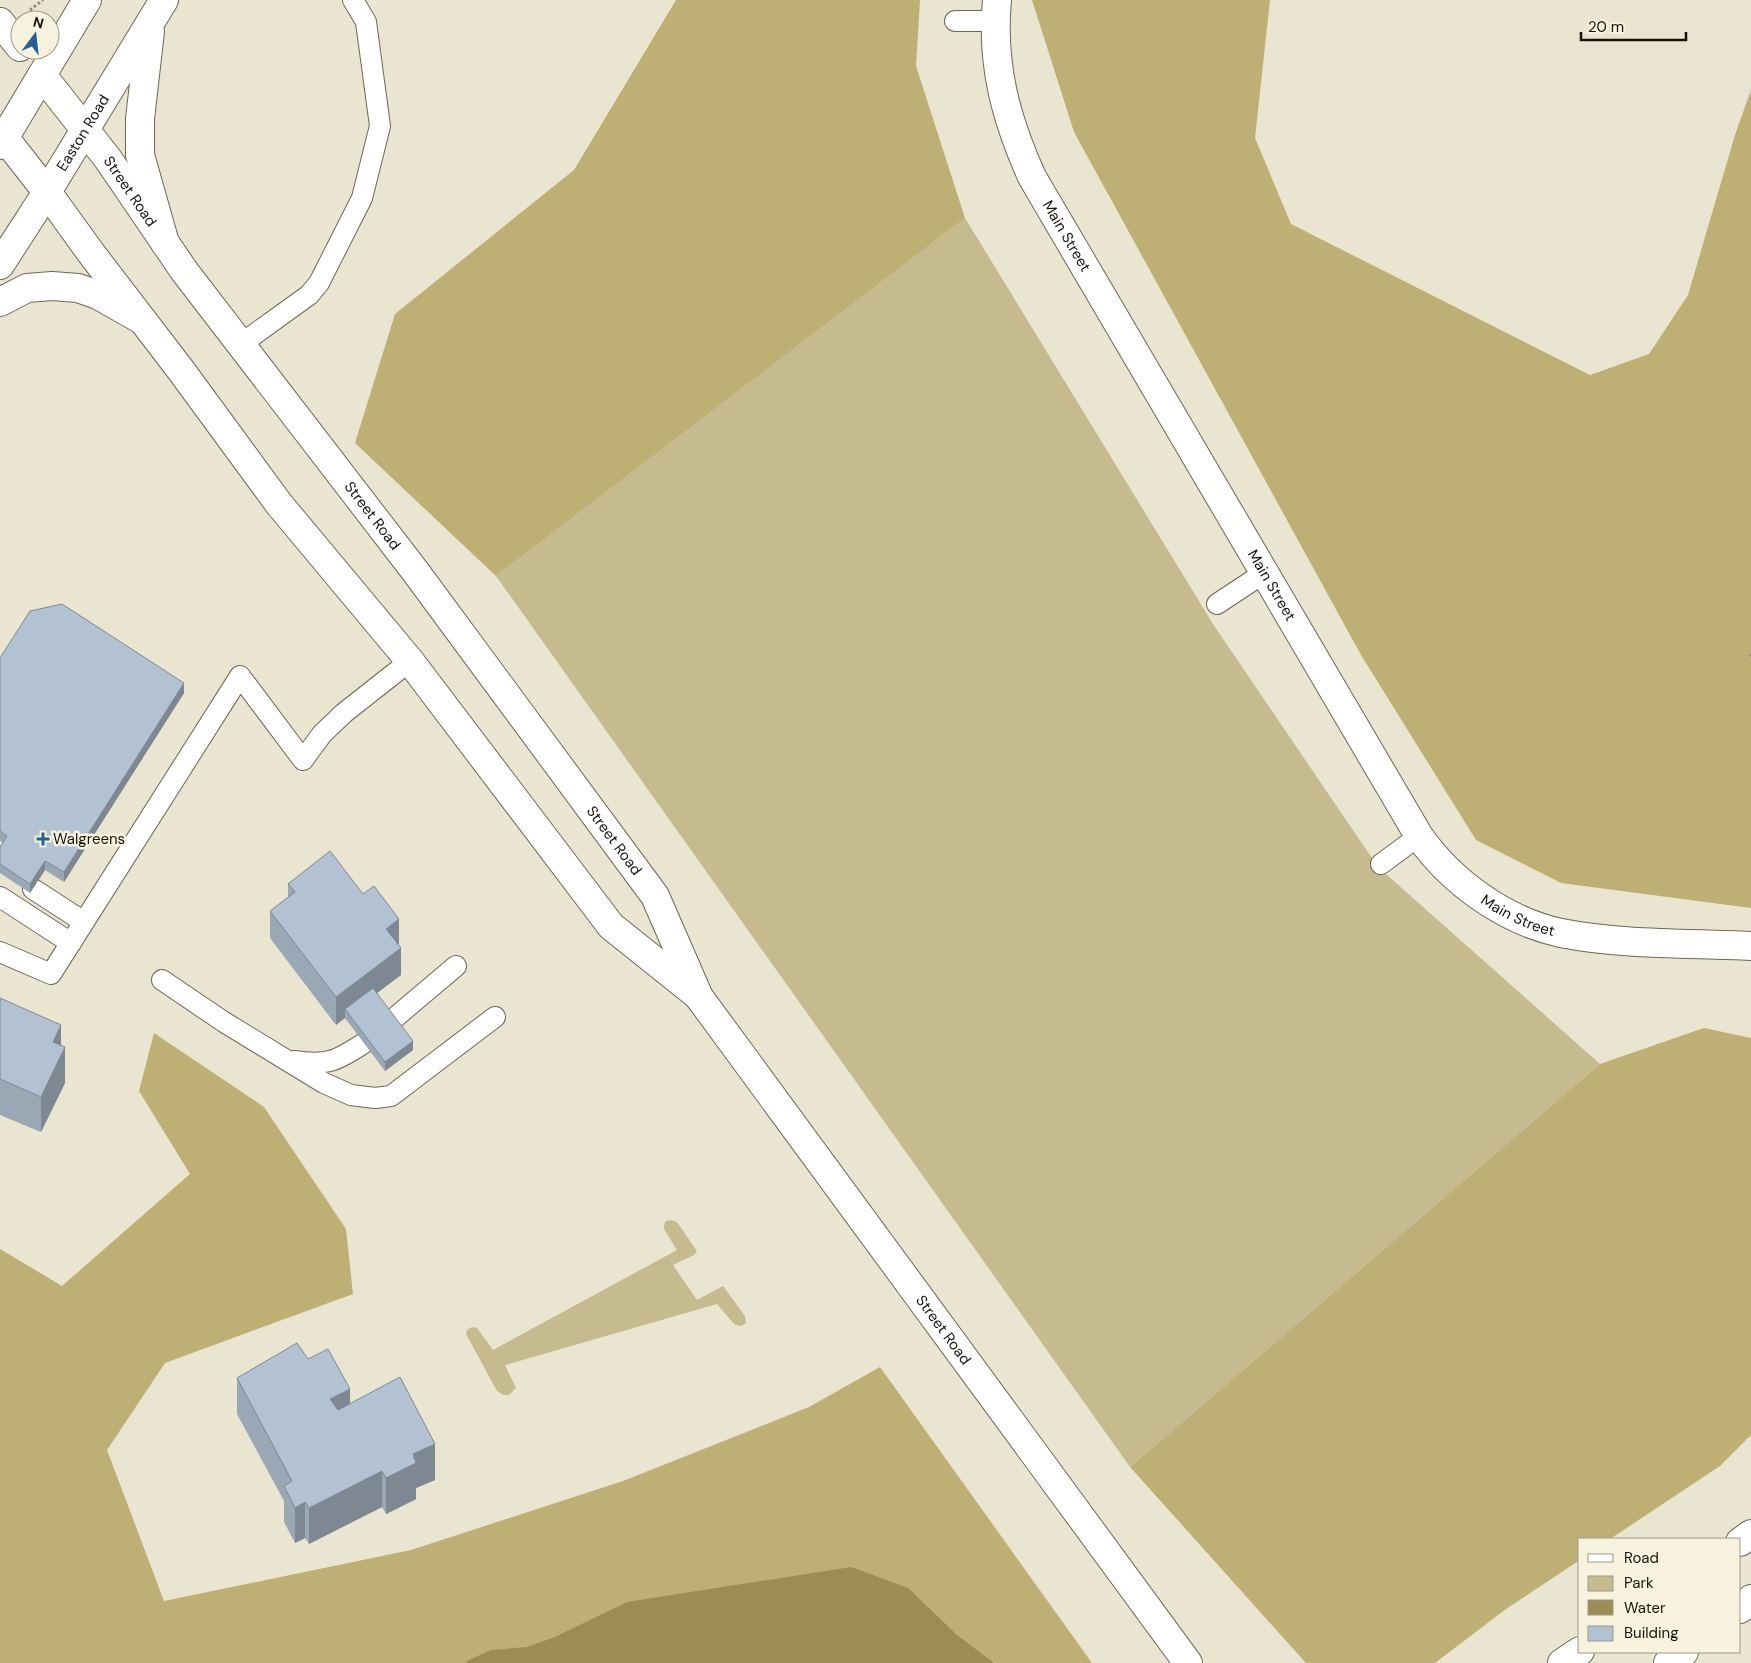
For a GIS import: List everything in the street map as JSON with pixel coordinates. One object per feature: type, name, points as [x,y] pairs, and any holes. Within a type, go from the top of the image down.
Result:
[{"type":"main road","points":[[1,138],[87,0]]},
{"type":"main road","points":[[158,10],[140,119],[140,155],[165,243]]},
{"type":"main road","name":"Easton Road","points":[[0,265],[47,192],[158,10]]},
{"type":"main road","name":"Main Street","points":[[996,10],[997,56],[1004,102],[1016,141],[1032,177],[1429,850],[1453,876],[1484,899],[1519,919],[1560,933],[1612,940],[1751,946]]},
{"type":"main road","name":"Street Road","points":[[0,22],[10,35]]},
{"type":"main road","name":"Street Road","points":[[30,60],[108,159],[185,272],[415,571],[656,896],[699,997],[1188,1663]]},
{"type":"main road","name":"Street Road","points":[[1,138],[47,192],[279,504],[410,662],[611,926],[699,997]]},
{"type":"main road","points":[[0,302],[27,288],[52,286],[78,288],[98,294],[142,320]]},
{"type":"main road","points":[[1562,1663],[1578,1652]]},
{"type":"main road","points":[[1668,1663],[1683,1653]]},
{"type":"lane","points":[[241,344],[309,295],[319,283],[362,198],[380,126],[366,22],[353,0]]},
{"type":"lane","points":[[955,21],[996,10]]},
{"type":"lane","points":[[1217,604],[1264,573]]},
{"type":"lane","points":[[0,952],[51,974],[240,676],[303,760],[322,734],[344,712],[410,662]]},
{"type":"lane","points":[[1381,864],[1419,836]]},
{"type":"lane","points":[[33,889],[84,922]]},
{"type":"lane","points":[[0,897],[71,943]]},
{"type":"lane","points":[[391,1021],[456,966]]},
{"type":"lane","points":[[162,980],[224,1022],[324,1083],[352,1095],[375,1098],[391,1096],[495,1017]]},
{"type":"lane","points":[[287,1060],[309,1064],[324,1064],[340,1058],[364,1043]]},
{"type":"path","points":[[31,10],[43,0]]},
{"type":"green space","points":[[965,218],[1213,624],[1378,867],[1600,1064],[1130,1467],[496,576]]},
{"type":"green space","points":[[666,1221],[677,1222],[697,1251],[694,1255],[673,1265],[697,1300],[723,1286],[745,1316],[746,1323],[741,1326],[735,1325],[717,1304],[505,1365],[516,1388],[509,1395],[503,1395],[497,1391],[466,1334],[467,1330],[472,1327],[477,1328],[493,1350],[677,1250],[664,1229]]},
{"type":"shaded area","points":[[676,0],[920,0],[916,66],[965,218],[496,576],[355,443],[395,314],[574,170]]},
{"type":"shaded area","points":[[1032,0],[1270,0],[1255,138],[1291,224],[1590,375],[1649,354],[1688,295],[1735,135],[1751,90],[1751,908],[1561,883],[1476,840],[1361,655],[1074,132]]},
{"type":"shaded area","points":[[1704,1028],[1751,1038],[1751,1435],[1720,1466],[1612,1538],[1578,1538],[1578,1561],[1506,1609],[1435,1663],[1306,1663],[1130,1467],[1600,1064]]},
{"type":"shaded area","points":[[154,1033],[264,1107],[346,1229],[353,1294],[165,1363],[107,1450],[164,1601],[411,1550],[623,1481],[809,1407],[880,1367],[1092,1663],[0,1663],[0,1249],[62,1286],[190,1174],[139,1091]]},
{"type":"water","points":[[851,1567],[908,1588],[957,1635],[994,1663],[467,1663],[467,1661],[491,1650],[527,1647],[555,1637],[627,1602]]},
{"type":"building","name":"Walgreens","points":[[62,604],[184,683],[64,872],[45,861],[30,884],[0,864],[0,847],[7,836],[0,831],[0,658],[30,611]]},
{"type":"building","points":[[330,851],[363,894],[374,886],[399,919],[386,929],[401,948],[336,997],[270,911],[295,892],[288,884]]},
{"type":"building","points":[[373,988],[413,1041],[385,1062],[345,1009]]},
{"type":"building","points":[[0,998],[61,1025],[53,1042],[65,1047],[41,1097],[0,1079]]},
{"type":"building","points":[[297,1343],[308,1359],[328,1349],[350,1389],[330,1399],[338,1410],[400,1377],[435,1444],[413,1454],[416,1463],[386,1478],[382,1471],[309,1508],[305,1502],[295,1508],[284,1486],[292,1481],[237,1378]]},
{"type":"place","name":"Walgreens","points":[[43,839]]}]
